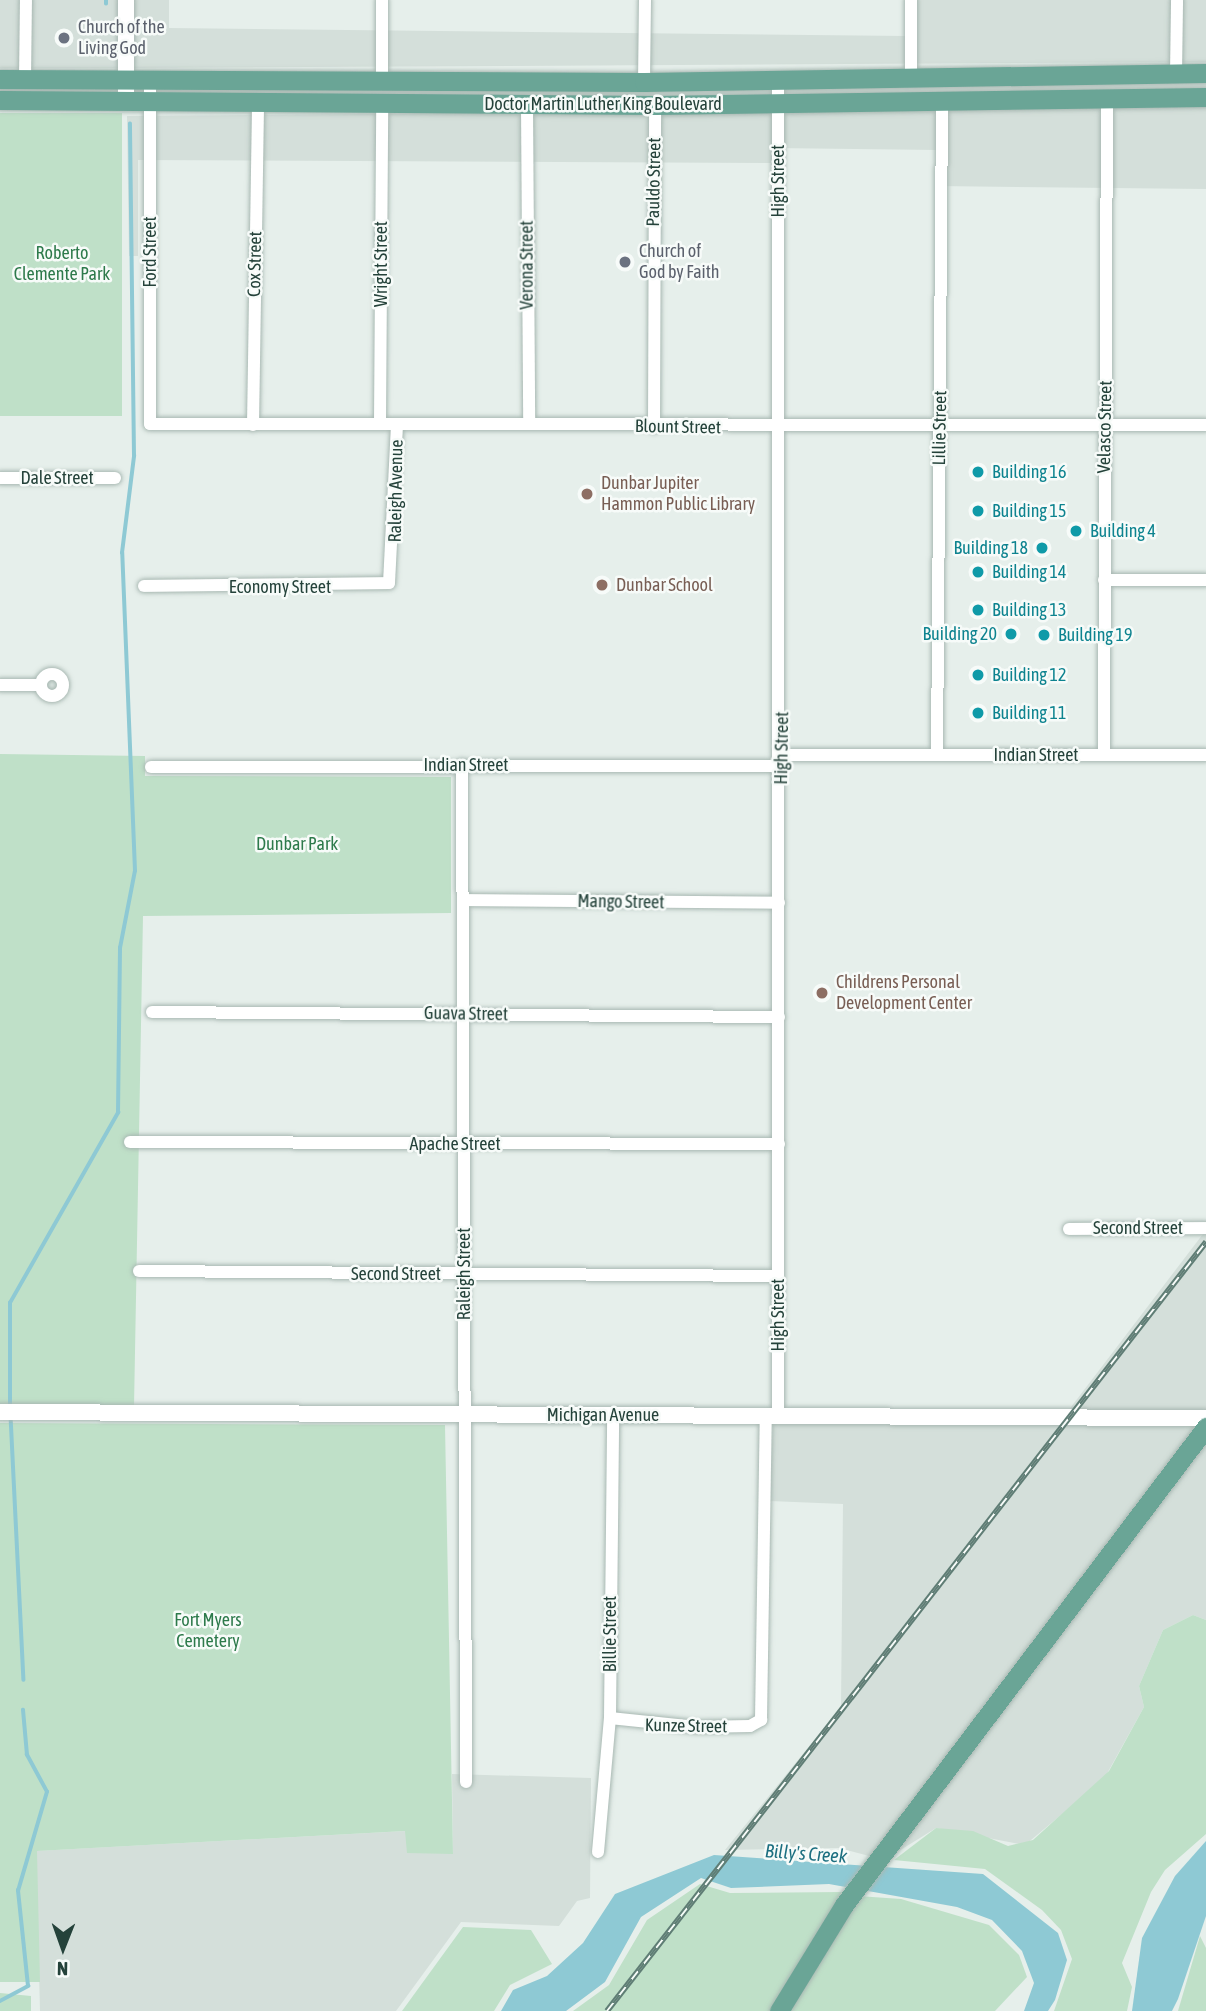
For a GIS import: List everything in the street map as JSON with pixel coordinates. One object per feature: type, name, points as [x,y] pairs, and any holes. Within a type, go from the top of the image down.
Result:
[{"type":"main road","name":"Doctor Martin Luther King Boulevard","points":[[0,79],[644,82],[1206,73]]},
{"type":"main road","points":[[1107,100],[1116,89],[1142,86],[1169,75]]},
{"type":"main road","points":[[1006,99],[1016,92],[1069,90],[1082,77]]},
{"type":"main road","points":[[359,104],[382,81]]},
{"type":"main road","points":[[527,105],[536,95],[593,92],[620,81]]},
{"type":"main road","name":"Doctor Martin Luther King Boulevard","points":[[0,100],[655,105],[1206,97]]},
{"type":"main road","points":[[779,2011],[844,1905],[1206,1427]]},
{"type":"street","points":[[25,79],[26,0]]},
{"type":"street","points":[[125,0],[126,101]]},
{"type":"street","points":[[382,0],[382,81]]},
{"type":"street","points":[[644,82],[645,0]]},
{"type":"street","points":[[911,0],[911,79]]},
{"type":"street","points":[[1169,75],[1177,0]]},
{"type":"street","name":"Ford Street","points":[[150,79],[150,424]]},
{"type":"street","name":"High Street","points":[[761,1720],[778,1276],[782,760],[778,81]]},
{"type":"street","name":"Velasco Street","points":[[1104,754],[1107,100]]},
{"type":"street","name":"Cox Street","points":[[253,425],[258,102]]},
{"type":"street","name":"Lillie Street","points":[[937,754],[942,102]]},
{"type":"street","name":"Wright Street","points":[[380,424],[382,104]]},
{"type":"street","name":"Verona Street","points":[[527,105],[529,424]]},
{"type":"street","name":"Pauldo Street","points":[[654,427],[655,105]]},
{"type":"street","name":"Blount Street","points":[[150,424],[529,424],[654,427],[1206,425]]},
{"type":"street","name":"Raleigh Avenue","points":[[395,558],[397,425]]},
{"type":"street","name":"Dale Street","points":[[0,478],[115,478]]},
{"type":"street","name":"Economy Street","points":[[144,586],[378,587],[389,583],[395,558]]},
{"type":"street","points":[[1104,580],[1206,580]]},
{"type":"street","points":[[0,685],[40,685]]},
{"type":"street","name":"Indian Street","points":[[151,767],[782,760],[937,754],[1206,755]]},
{"type":"street","name":"Raleigh Street","points":[[462,765],[466,1782]]},
{"type":"street","name":"Mango Street","points":[[463,900],[779,903]]},
{"type":"street","name":"Guava Street","points":[[152,1012],[779,1017]]},
{"type":"street","name":"Apache Street","points":[[131,1142],[779,1144]]},
{"type":"street","name":"Second Street","points":[[1069,1229],[1206,1228]]},
{"type":"street","name":"Second Street","points":[[139,1272],[778,1276]]},
{"type":"street","name":"Michigan Avenue","points":[[1,1412],[1206,1418]]},
{"type":"street","name":"Billie Street","points":[[598,1852],[610,1718],[613,1416]]},
{"type":"street","name":"Kunze Street","points":[[610,1718],[697,1727],[750,1726],[761,1720]]},
{"type":"shaded area","points":[[0,0],[120,0],[120,68],[0,68]]},
{"type":"shaded area","points":[[131,0],[169,0],[169,28],[906,36],[907,0],[1206,0],[1206,62],[131,68]]},
{"type":"shaded area","points":[[1206,107],[1206,189],[937,186],[937,150],[773,148],[772,163],[138,160],[138,256],[129,256],[127,116]]},
{"type":"shaded area","points":[[1206,1230],[1206,1411],[1068,1411]]},
{"type":"shaded area","points":[[773,1422],[1201,1424],[873,1857],[839,1848],[725,1850],[841,1707],[843,1504],[770,1501]]},
{"type":"shaded area","points":[[1206,1437],[1206,1620],[1193,1615],[1163,1630],[1139,1686],[1144,1707],[1104,1779],[1025,1845],[936,1828],[886,1859]]},
{"type":"shaded area","points":[[452,1774],[591,1778],[590,1898],[577,1901],[559,1926],[461,1922],[396,2011],[40,2011],[36,1851],[406,1831],[453,1853]]},
{"type":"green space","name":"Roberto Clemente Park","points":[[0,113],[122,113],[122,416],[0,416]]},
{"type":"green space","name":"Dunbar Park","points":[[0,754],[145,756],[145,776],[451,777],[451,913],[143,916],[134,1407],[0,1406]]},
{"type":"green space","name":"Fort Myers Cemetery","points":[[0,1423],[445,1425],[453,1854],[407,1853],[405,1831],[37,1851],[40,1982],[0,1982]]},
{"type":"green space","points":[[1193,1615],[1206,1620],[1206,1834],[1165,1870],[1151,1892],[1122,1963],[1132,1987],[1127,2011],[1054,2011],[1072,1959],[1061,1930],[1042,1910],[985,1869],[894,1860],[936,1828],[973,1831],[1008,1846],[1033,1840],[1109,1771],[1144,1707],[1139,1686],[1163,1630]]},
{"type":"green space","points":[[700,1884],[730,1893],[842,1892],[773,2011],[573,2011],[609,1985],[647,1920]]},
{"type":"green space","points":[[858,1896],[901,1899],[989,1925],[1019,1955],[1027,1977],[995,2011],[786,2011]]},
{"type":"green space","points":[[463,1927],[531,1930],[552,1964],[510,1985],[494,2011],[402,2011]]},
{"type":"green space","points":[[1200,1936],[1206,1948],[1206,2011],[1178,2011]]},
{"type":"green space","points":[[0,1993],[31,1996],[31,2011],[0,2011]]},
{"type":"water","points":[[1206,1841],[1206,1916],[1178,1999],[1172,2011],[1132,2011],[1142,1938],[1175,1876]]},
{"type":"water","points":[[714,1855],[983,1874],[1058,1933],[1067,1960],[1055,2000],[1048,2011],[1024,2011],[1034,1983],[1022,1951],[992,1920],[957,1907],[829,1884],[731,1888],[701,1878],[641,1917],[605,1982],[566,2011],[501,2011],[513,1990],[547,1976],[583,1943],[615,1894]]},
{"type":"waterway","points":[[10,1408],[10,1303],[118,1113],[120,948],[135,871],[122,553],[134,456],[130,124]]},
{"type":"waterway","points":[[11,1416],[24,1680]]},
{"type":"waterway","points":[[0,2001],[28,1986],[18,1891],[47,1792],[27,1755],[23,1710]]},
{"type":"railway","points":[[607,2011],[1206,1242]]},
{"type":"place","name":"Church of the Living God","points":[[64,38]]},
{"type":"place","name":"Church of God by Faith","points":[[625,262]]},
{"type":"place","name":"Building 16","points":[[978,472]]},
{"type":"place","name":"Dunbar Jupiter Hammon Public Library","points":[[587,494]]},
{"type":"place","name":"Building 15","points":[[978,511]]},
{"type":"place","name":"Building 4","points":[[1076,531]]},
{"type":"place","name":"Building 18","points":[[1042,548]]},
{"type":"place","name":"Building 14","points":[[978,572]]},
{"type":"place","name":"Dunbar School","points":[[602,585]]},
{"type":"place","name":"Building 13","points":[[978,610]]},
{"type":"place","name":"Building 20","points":[[1011,634]]},
{"type":"place","name":"Building 19","points":[[1044,635]]},
{"type":"place","name":"Building 12","points":[[978,675]]},
{"type":"place","name":"Building 11","points":[[978,713]]},
{"type":"place","name":"Childrens Personal Development Center","points":[[822,993]]},
{"type":"water label","name":"Billy's Creek","points":[[806,1854]]}]
